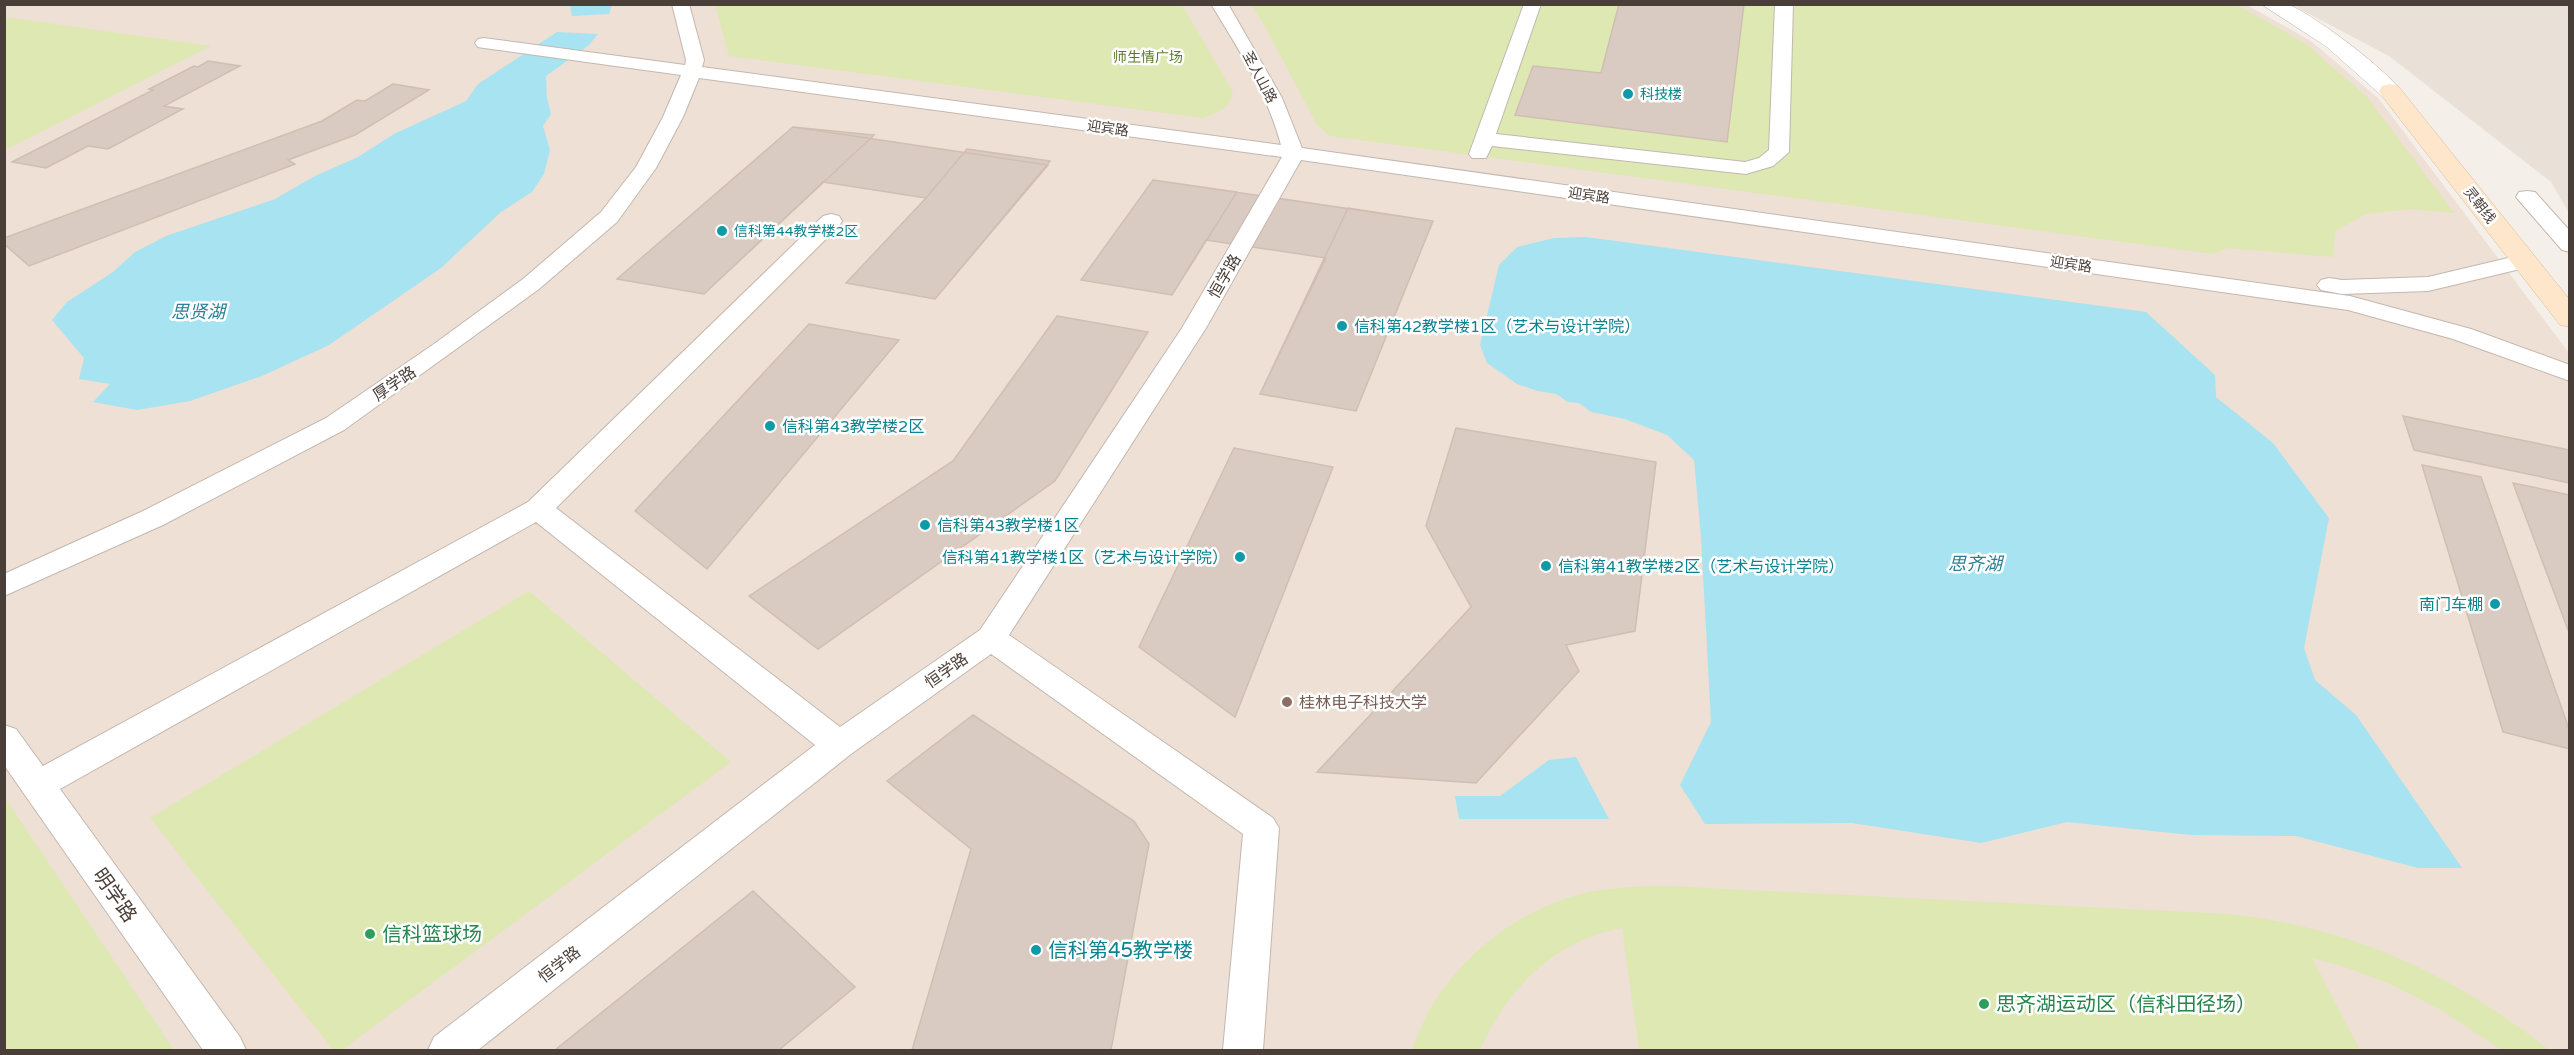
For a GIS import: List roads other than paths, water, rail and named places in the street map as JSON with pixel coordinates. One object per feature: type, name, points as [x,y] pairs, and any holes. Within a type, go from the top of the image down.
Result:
[{"type":"main road","name":"灵朝线","points":[[2390,92],[2569,319]]},
{"type":"street","points":[[680,4],[694,66]]},
{"type":"street","name":"圣人山路","points":[[1219,4],[1273,100],[1293,148]]},
{"type":"street","points":[[1475,168],[1533,4]]},
{"type":"street","points":[[1485,139],[1746,168],[1766,162],[1779,152],[1784,4]]},
{"type":"street","points":[[2271,4],[2328,37],[2390,92]]},
{"type":"street","name":"迎宾路","points":[[492,38],[1293,148],[2350,303],[2462,334],[2570,374]]},
{"type":"street","name":"厚学路","points":[[4,586],[153,518],[335,424],[452,343],[531,284],[609,217],[646,168],[673,117],[694,66]]},
{"type":"street","name":"迎宾路","points":[[1293,148],[1475,168],[2342,287],[2428,284],[2524,261]]},
{"type":"street","name":"恒学路","points":[[448,1050],[839,745],[991,638],[1194,328],[1293,148]]},
{"type":"street","points":[[2527,197],[2570,245]]},
{"type":"street","points":[[37,785],[538,509],[831,221]]},
{"type":"street","points":[[538,509],[839,745]]},
{"type":"street","points":[[991,638],[1261,828],[1243,1050]]},
{"type":"street","name":"明学路","points":[[4,738],[226,1050]]},
{"type":"water","points":[[570,4],[612,5],[609,14],[572,16]]},
{"type":"water","name":"思贤湖","points":[[557,32],[598,34],[589,45],[546,76],[547,98],[551,114],[543,126],[550,150],[544,174],[532,192],[501,212],[441,268],[329,345],[262,376],[190,401],[137,410],[93,402],[110,384],[79,379],[84,358],[52,320],[67,302],[113,272],[135,252],[166,236],[275,199],[315,176],[358,157],[394,134],[466,101],[478,84]]},
{"type":"water","name":"思齐湖","points":[[1586,237],[2146,312],[2215,375],[2216,397],[2273,443],[2329,518],[2304,648],[2315,680],[2356,715],[2462,868],[2418,868],[2296,836],[2191,835],[2067,822],[1981,843],[1852,823],[1705,824],[1680,785],[1711,722],[1701,537],[1694,460],[1667,435],[1625,419],[1591,412],[1579,403],[1568,402],[1556,394],[1517,384],[1487,363],[1480,345],[1499,265],[1517,247],[1554,238]]},
{"type":"water","points":[[1576,757],[1609,819],[1459,819],[1455,796],[1500,796],[1549,760]]},
{"type":"place","name":"科技楼","points":[[1628,94]]},
{"type":"place","name":"信科第44教学楼2区","points":[[722,231]]},
{"type":"place","name":"信科第42教学楼1区（艺术与设计学院）","points":[[1342,326]]},
{"type":"place","name":"信科第43教学楼2区","points":[[770,426]]},
{"type":"place","name":"信科第43教学楼1区","points":[[925,525]]},
{"type":"place","name":"信科第41教学楼1区（艺术与设计学院）","points":[[1240,557]]},
{"type":"place","name":"信科第41教学楼2区（艺术与设计学院）","points":[[1546,566]]},
{"type":"place","name":"南门车棚","points":[[2495,604]]},
{"type":"place","name":"桂林电子科技大学","points":[[1287,702]]},
{"type":"place","name":"信科篮球场","points":[[370,934]]},
{"type":"place","name":"信科第45教学楼","points":[[1036,950]]},
{"type":"place","name":"思齐湖运动区（信科田径场）","points":[[1984,1004]]},
{"type":"park label","name":"师生情广场","points":[[1148,57]]}]
